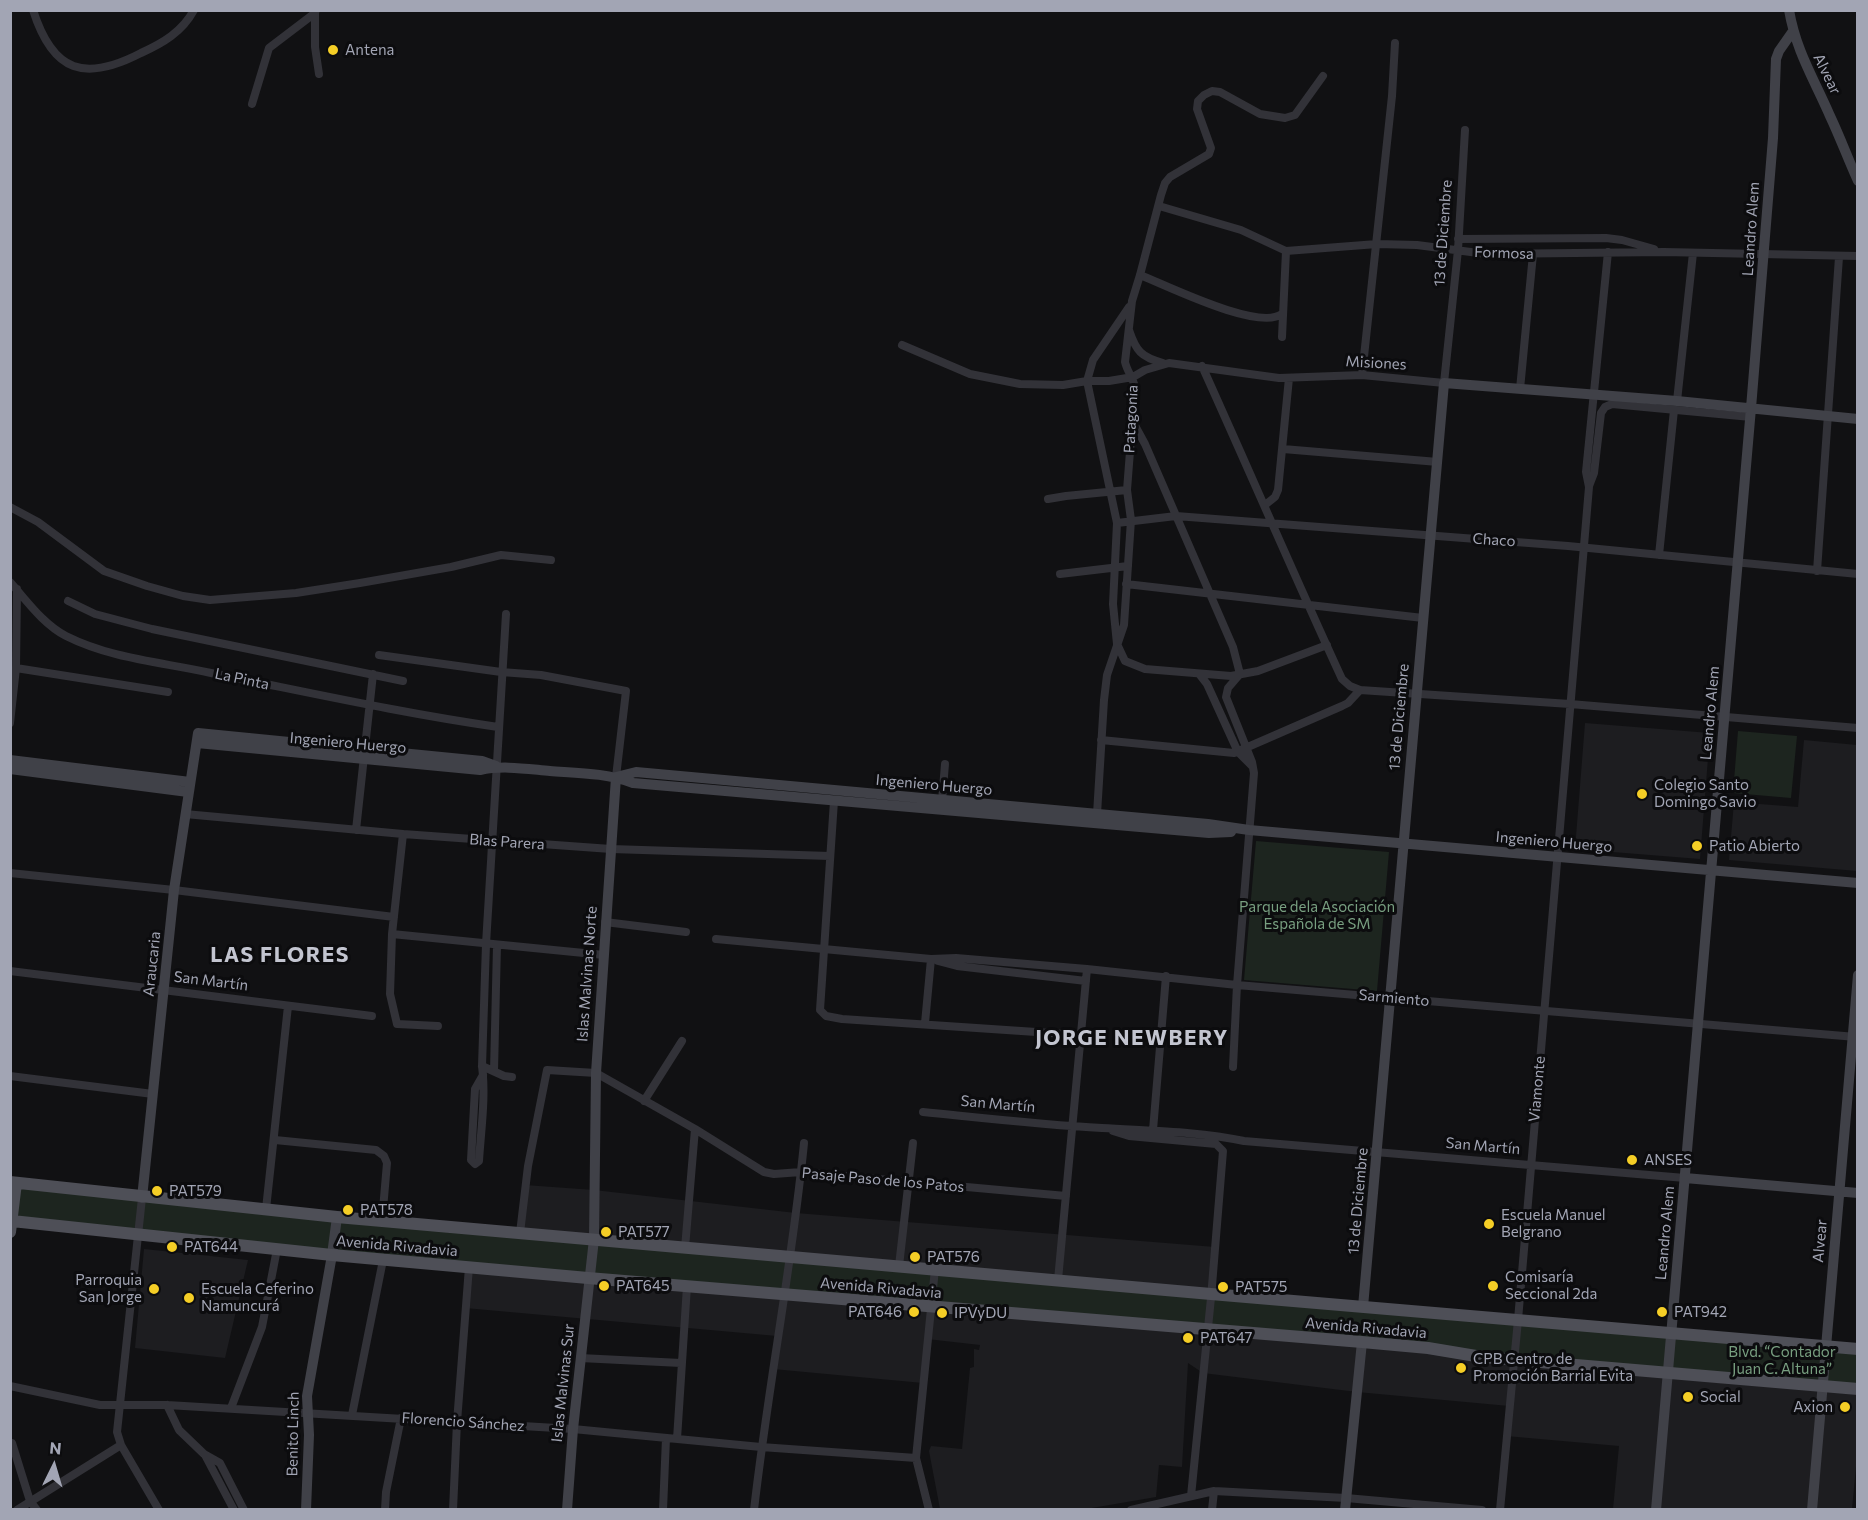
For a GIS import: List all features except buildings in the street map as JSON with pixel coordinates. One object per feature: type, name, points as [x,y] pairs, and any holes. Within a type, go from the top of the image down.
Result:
[{"type":"main road","name":"Alvear","points":[[1789,10],[1793,31],[1807,70],[1830,114],[1857,181]]},
{"type":"main road","name":"Leandro Alem","points":[[1656,1509],[1751,413],[1764,255],[1776,59],[1793,31]]},
{"type":"main road","name":"Misiones","points":[[1444,383],[1595,395],[1751,413],[1857,419]]},
{"type":"main road","name":"13 de Diciembre","points":[[1363,1307],[1444,383]]},
{"type":"main road","name":"Ingeniero Huergo","points":[[197,738],[363,755],[482,761],[496,767],[616,777],[633,783],[834,801],[1209,833],[1249,830]]},
{"type":"main road","name":"Araucaria","points":[[142,1198],[174,890],[197,738]]},
{"type":"main road","points":[[10,760],[189,787]]},
{"type":"main road","points":[[10,769],[189,787]]},
{"type":"main road","name":"Ingeniero Huergo","points":[[616,777],[636,772],[1556,858],[1857,883]]},
{"type":"main road","name":"Islas Malvinas Norte","points":[[591,1260],[594,1239],[596,1073],[616,777]]},
{"type":"main road","name":"Alvear","points":[[1812,1509],[1855,1036],[1857,975]]},
{"type":"main road","name":"San Martín","points":[[1685,1178],[1857,1193]]},
{"type":"main road","points":[[11,1225],[13,1183]]},
{"type":"main road","name":"Avenida Rivadavia","points":[[13,1183],[382,1221],[1857,1349]]},
{"type":"main road","name":"Benito Linch","points":[[306,1509],[309,1435],[307,1396],[337,1216]]},
{"type":"main road","name":"Avenida Rivadavia","points":[[11,1225],[687,1287],[1362,1342],[1428,1348],[1514,1360],[1857,1389]]},
{"type":"main road","name":"Islas Malvinas Sur","points":[[567,1509],[591,1260]]},
{"type":"main road","points":[[1346,1504],[1362,1342]]},
{"type":"street","points":[[33,10],[40,32],[53,53],[70,65],[98,70],[123,63],[164,42],[178,32],[194,10]]},
{"type":"street","points":[[316,12],[315,48],[319,74]]},
{"type":"street","points":[[252,104],[269,48],[316,12]]},
{"type":"street","points":[[1362,375],[1392,96],[1395,43]]},
{"type":"street","name":"Patagonia","points":[[1097,814],[1107,675],[1124,625],[1131,520],[1127,490],[1135,387],[1133,377],[1125,363],[1128,325],[1131,302],[1165,183],[1170,177],[1209,154],[1212,148],[1197,109],[1198,101],[1204,95],[1212,91],[1220,92],[1260,114],[1285,118],[1296,115],[1323,76]]},
{"type":"street","name":"13 de Diciembre","points":[[1444,383],[1458,250],[1465,130]]},
{"type":"street","name":"Formosa","points":[[1159,206],[1241,230],[1286,251],[1377,244],[1417,245],[1486,254],[1664,252],[1857,256]]},
{"type":"street","points":[[1458,238],[1606,238],[1622,240],[1664,252]]},
{"type":"street","points":[[1282,337],[1286,251]]},
{"type":"street","points":[[1583,547],[1589,487],[1586,472],[1608,252]]},
{"type":"street","points":[[1659,555],[1693,253]]},
{"type":"street","points":[[1520,389],[1533,254]]},
{"type":"street","points":[[1817,571],[1839,257]]},
{"type":"street","points":[[1140,274],[1233,312],[1269,319],[1282,314]]},
{"type":"street","points":[[1131,302],[1093,360],[1087,381],[1117,523],[1113,604],[1117,644],[1125,661],[1145,669],[1231,676],[1258,671],[1327,645]]},
{"type":"street","points":[[1128,325],[1137,350],[1147,359],[1164,363]]},
{"type":"street","name":"Misiones","points":[[902,345],[970,374],[1020,384],[1063,385],[1087,381],[1109,381],[1133,377],[1164,363],[1289,378],[1362,375],[1444,383]]},
{"type":"street","points":[[1202,366],[1342,679],[1350,686],[1360,690],[1570,704],[1857,728]]},
{"type":"street","points":[[1266,505],[1275,497],[1278,490],[1289,378]]},
{"type":"street","name":"Misiones","points":[[1589,487],[1594,473],[1601,413],[1605,407],[1612,404],[1675,405]]},
{"type":"street","points":[[1132,421],[1145,444],[1233,647],[1240,674]]},
{"type":"street","points":[[1282,449],[1438,462]]},
{"type":"street","points":[[1048,500],[1127,490]]},
{"type":"street","points":[[10,507],[38,522],[104,571],[183,596],[210,600],[296,593],[349,585],[451,567],[501,555],[510,554],[551,560]]},
{"type":"street","name":"Chaco","points":[[1117,523],[1176,516],[1583,547],[1857,574]]},
{"type":"street","name":"Viamonte","points":[[1500,1509],[1583,547]]},
{"type":"street","points":[[1060,574],[1128,566]]},
{"type":"street","name":"La Pinta","points":[[10,582],[50,626],[101,651],[369,706],[498,727]]},
{"type":"street","points":[[1126,584],[1423,618]]},
{"type":"street","points":[[10,723],[15,668],[17,589]]},
{"type":"street","points":[[68,602],[95,614],[152,628],[403,681]]},
{"type":"street","points":[[483,1071],[475,1089],[471,1160],[475,1164],[479,1161],[483,1071],[486,944],[506,614]]},
{"type":"street","points":[[379,655],[501,672]]},
{"type":"street","points":[[15,668],[168,692]]},
{"type":"street","name":"Islas Malvinas Norte","points":[[501,672],[542,675],[626,691],[616,777]]},
{"type":"street","points":[[356,830],[373,674]]},
{"type":"street","points":[[1240,674],[1228,688],[1226,697],[1242,750]]},
{"type":"street","points":[[1200,675],[1253,768],[1233,1067]]},
{"type":"street","points":[[1101,740],[1234,753],[1348,703],[1360,690]]},
{"type":"street","points":[[942,801],[945,765]]},
{"type":"street","points":[[834,801],[820,1010],[826,1016],[895,1024],[925,1023],[1081,1035]]},
{"type":"street","name":"Blas Parera","points":[[185,814],[403,834],[610,849],[830,856]]},
{"type":"street","points":[[403,834],[392,934],[390,994],[397,1024],[438,1026]]},
{"type":"street","points":[[10,873],[394,917]]},
{"type":"street","points":[[605,922],[686,932]]},
{"type":"street","points":[[392,934],[604,955]]},
{"type":"street","name":"Sarmiento","points":[[716,939],[1855,1036]]},
{"type":"street","points":[[494,1071],[497,945]]},
{"type":"street","points":[[925,1023],[931,959]]},
{"type":"street","name":"Sarmiento","points":[[931,959],[957,966],[1086,981]]},
{"type":"street","points":[[1058,1280],[1087,969]]},
{"type":"street","name":"San Martín","points":[[10,971],[372,1016]]},
{"type":"street","points":[[1153,1130],[1166,976]]},
{"type":"street","points":[[266,1209],[288,1006]]},
{"type":"street","points":[[644,1101],[682,1041]]},
{"type":"street","name":"Pasaje Paso de los Patos","points":[[520,1233],[528,1166],[547,1070],[596,1073],[695,1129],[764,1172],[774,1174],[801,1172],[1066,1196]]},
{"type":"street","points":[[483,1071],[494,1071],[512,1077]]},
{"type":"street","points":[[10,1076],[153,1094]]},
{"type":"street","name":"San Martín","points":[[923,1112],[1072,1126],[1153,1130],[1221,1136],[1244,1141],[1685,1178]]},
{"type":"street","name":"San Martín","points":[[1106,1128],[1129,1136],[1216,1144],[1223,1151],[1211,1294]]},
{"type":"street","points":[[685,1248],[695,1129]]},
{"type":"street","points":[[275,1140],[376,1150],[384,1156],[387,1163],[382,1221]]},
{"type":"street","points":[[754,1509],[761,1447],[791,1256],[804,1143]]},
{"type":"street","points":[[899,1266],[913,1143]]},
{"type":"street","points":[[142,1198],[117,1432],[122,1445],[159,1509]]},
{"type":"street","points":[[231,1408],[262,1327],[277,1249]]},
{"type":"street","points":[[352,1415],[383,1260]]},
{"type":"street","points":[[453,1509],[469,1267]]},
{"type":"street","points":[[929,1509],[916,1458],[935,1269]]},
{"type":"street","points":[[676,1439],[687,1287]]},
{"type":"street","points":[[1191,1496],[1211,1294]]},
{"type":"street","points":[[580,1358],[681,1363]]},
{"type":"street","name":"Florencio Sánchez","points":[[10,1386],[100,1405],[231,1408],[573,1429],[761,1447],[916,1458]]},
{"type":"street","points":[[166,1405],[179,1430],[204,1454],[220,1463],[244,1509]]},
{"type":"street","points":[[385,1509],[386,1492],[401,1418]]},
{"type":"street","points":[[663,1509],[666,1438]]},
{"type":"street","points":[[12,1443],[30,1501],[37,1509]]},
{"type":"street","points":[[17,1509],[122,1445]]},
{"type":"street","points":[[204,1454],[234,1509]]},
{"type":"street","points":[[1212,1509],[1214,1491]]},
{"type":"street","points":[[1131,1509],[1214,1491],[1346,1504],[1482,1509]]},
{"type":"shaded area","name":"Colegio Santo Domingo Savio","points":[[1585,723],[1710,733],[1700,859],[1575,849]]},
{"type":"shaded area","points":[[1804,740],[1857,745],[1857,871],[1729,860],[1734,802],[1798,807]]},
{"type":"shaded area","points":[[525,1185],[594,1190],[796,1213],[1215,1247],[1209,1330],[1857,1389],[1857,1467],[1852,1509],[1613,1509],[1619,1446],[1506,1436],[1509,1406],[1357,1392],[1203,1373],[1188,1363],[1182,1467],[1159,1465],[1156,1497],[1086,1509],[940,1509],[929,1451],[931,1446],[962,1449],[970,1368],[974,1367],[974,1349],[979,1350],[980,1345],[927,1339],[923,1383],[773,1369],[777,1336],[465,1308],[469,1267],[520,1233]]},
{"type":"shaded area","name":"Escuela Ceferino Namuncurá","points":[[144,1249],[248,1260],[225,1358],[135,1348]]},
{"type":"green space","points":[[1738,731],[1797,736],[1791,798],[1733,793]]},
{"type":"green space","name":"Parque dela Asociación Española de SM","points":[[1256,841],[1389,852],[1377,991],[1244,980]]},
{"type":"green space","name":"Blvd. “Contador Juan C. Altuna”","points":[[10,1182],[1857,1349],[1857,1389],[11,1221]]},
{"type":"place","name":"Antena","points":[[333,50]]},
{"type":"place","name":"Colegio Santo Domingo Savio","points":[[1642,794]]},
{"type":"place","name":"Patio Abierto","points":[[1697,846]]},
{"type":"place","name":"ANSES","points":[[1632,1160]]},
{"type":"place","name":"PAT579","points":[[157,1191]]},
{"type":"place","name":"PAT578","points":[[348,1210]]},
{"type":"place","name":"Escuela Manuel Belgrano","points":[[1489,1224]]},
{"type":"place","name":"PAT577","points":[[606,1232]]},
{"type":"place","name":"PAT644","points":[[172,1247]]},
{"type":"place","name":"PAT576","points":[[915,1257]]},
{"type":"place","name":"PAT645","points":[[604,1286]]},
{"type":"place","name":"Comisaría Seccional 2da","points":[[1493,1286]]},
{"type":"place","name":"PAT575","points":[[1223,1287]]},
{"type":"place","name":"Parroquia San Jorge","points":[[154,1289]]},
{"type":"place","name":"Escuela Ceferino Namuncurá","points":[[189,1298]]},
{"type":"place","name":"PAT646","points":[[914,1312]]},
{"type":"place","name":"PAT942","points":[[1662,1312]]},
{"type":"place","name":"IPVyDU","points":[[942,1313]]},
{"type":"place","name":"PAT647","points":[[1188,1338]]},
{"type":"place","name":"CPB Centro de Promoción Barrial Evita","points":[[1461,1368]]},
{"type":"place","name":"Social","points":[[1688,1397]]},
{"type":"place","name":"Axion","points":[[1845,1407]]},
{"type":"district","name":"LAS FLORES","points":[[280,955]]},
{"type":"district","name":"JORGE NEWBERY","points":[[1132,1038]]}]
